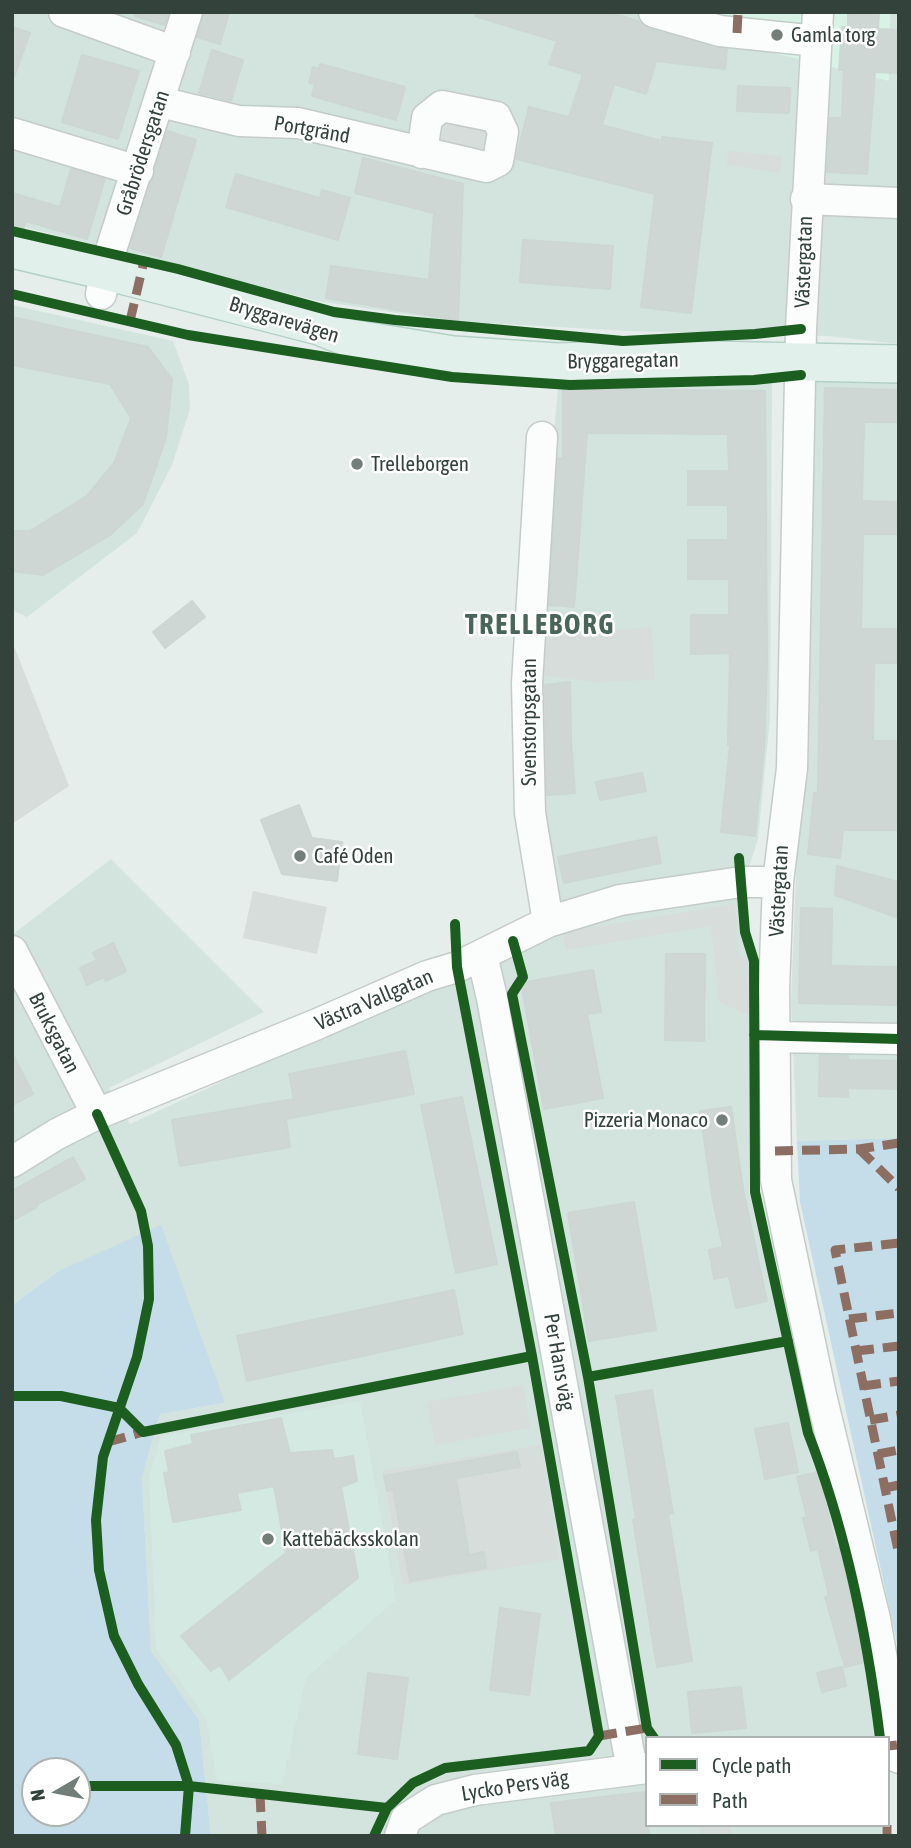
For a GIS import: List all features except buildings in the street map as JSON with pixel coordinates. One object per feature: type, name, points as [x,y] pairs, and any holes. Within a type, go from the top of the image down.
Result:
[{"type":"main road","name":"Bryggarevägen","points":[[12,249],[104,282]]},
{"type":"main road","name":"Bryggarevägen","points":[[12,274],[104,282],[318,326],[349,338]]},
{"type":"main road","name":"Bryggaregatan","points":[[349,338],[453,355],[557,362],[660,359],[899,364]]},
{"type":"street","points":[[64,12],[175,52]]},
{"type":"street","name":"Gråbrödersgatan","points":[[104,282],[110,253],[187,12]]},
{"type":"street","points":[[654,12],[719,31],[817,27]]},
{"type":"street","name":"Västergatan","points":[[817,27],[806,199],[792,768],[779,851],[774,1037],[776,1180],[821,1395],[875,1619],[899,1758]]},
{"type":"street","name":"Portgränd","points":[[160,102],[239,121],[298,123],[422,153]]},
{"type":"street","points":[[12,133],[138,172]]},
{"type":"street","points":[[806,199],[899,203]]},
{"type":"street","name":"Svenstorpsgatan","points":[[542,437],[527,683],[530,813],[548,922]]},
{"type":"street","name":"Västra Vallgatan","points":[[12,1162],[57,1134],[97,1114],[315,1026],[427,976],[457,967],[548,922],[620,900],[741,882],[778,881]]},
{"type":"street","name":"Bruksgatan","points":[[12,951],[97,1114]]},
{"type":"street","name":"Per Hans väg","points":[[482,955],[639,1769]]},
{"type":"street","points":[[774,1037],[899,1039]]},
{"type":"street","name":"Lycko Pers väg","points":[[400,1836],[406,1819],[436,1800],[475,1790],[639,1769]]},
{"type":"shaded area","points":[[12,12],[672,12],[888,80],[890,12],[899,12],[899,344],[828,336],[629,331],[451,321],[318,301],[12,224]]},
{"type":"shaded area","points":[[672,12],[890,12],[889,81],[671,28]]},
{"type":"shaded area","points":[[446,117],[487,126],[481,153],[440,145]]},
{"type":"shaded area","points":[[728,151],[782,156],[779,173],[727,165]]},
{"type":"shaded area","points":[[12,305],[173,341],[189,384],[190,409],[172,465],[137,533],[27,617],[12,610]]},
{"type":"shaded area","points":[[772,379],[770,718],[758,839],[739,898],[744,939],[751,962],[749,1192],[803,1425],[819,1468],[852,1585],[869,1665],[876,1736],[645,1736],[645,1827],[881,1827],[882,1836],[211,1836],[199,1720],[151,1652],[142,1477],[160,1414],[225,1403],[59,1271],[12,1305],[12,935],[111,859],[264,1012],[109,1088],[130,1124],[556,928],[535,757],[535,634],[558,388],[671,386]]},
{"type":"shaded area","points":[[816,379],[899,383],[899,1138],[797,1141],[791,1003],[797,851],[808,762]]},
{"type":"shaded area","points":[[651,627],[655,680],[593,682],[543,675],[547,630],[599,632]]},
{"type":"shaded area","points":[[12,641],[69,786],[12,824]]},
{"type":"shaded area","points":[[253,891],[327,907],[317,954],[243,938]]},
{"type":"shaded area","points":[[735,904],[739,956],[748,961],[749,1015],[719,1002],[711,926],[566,950],[563,932]]},
{"type":"shaded area","points":[[899,1138],[899,1652],[800,1202],[797,1141]]},
{"type":"shaded area","points":[[161,1225],[225,1403],[160,1414],[142,1477],[151,1651],[199,1720],[211,1836],[12,1836],[12,1305],[59,1271]]},
{"type":"shaded area","points":[[523,1385],[530,1428],[435,1445],[427,1402]]},
{"type":"shaded area","name":"Kattebäcksskolan","points":[[360,1401],[396,1600],[306,1678],[282,1784],[217,1781],[206,1718],[156,1649],[149,1478],[161,1436]]},
{"type":"shaded area","points":[[541,1445],[560,1559],[402,1585],[383,1471]]},
{"type":"shaded area","points":[[700,1827],[731,1827],[731,1836],[701,1834]]},
{"type":"marked path","points":[[737,33],[738,12]]},
{"type":"marked path","points":[[130,321],[144,261],[149,262]]},
{"type":"marked path","points":[[775,1151],[859,1149],[899,1143]]},
{"type":"marked path","points":[[859,1149],[899,1188]]},
{"type":"marked path","points":[[899,1243],[835,1250],[899,1555]]},
{"type":"marked path","points":[[849,1319],[899,1313]]},
{"type":"marked path","points":[[856,1351],[899,1346]]},
{"type":"marked path","points":[[863,1386],[899,1381]]},
{"type":"marked path","points":[[870,1420],[899,1415]]},
{"type":"marked path","points":[[108,1442],[143,1432]]},
{"type":"marked path","points":[[878,1454],[899,1450]]},
{"type":"marked path","points":[[885,1488],[899,1485]]},
{"type":"marked path","points":[[599,1736],[647,1728]]},
{"type":"marked path","points":[[890,1746],[897,1745]]},
{"type":"marked path","points":[[260,1794],[262,1836]]},
{"type":"marked path","points":[[887,1827],[887,1836]]},
{"type":"cycle path","points":[[12,231],[178,269],[334,312],[395,320],[623,341],[801,329]]},
{"type":"cycle path","points":[[12,294],[188,335],[452,377],[570,385],[754,380],[801,375]]},
{"type":"cycle path","points":[[739,858],[745,932],[754,961],[755,1192],[808,1433],[844,1545],[862,1621],[880,1736]]},
{"type":"cycle path","points":[[374,1836],[387,1808],[413,1783],[445,1768],[589,1751],[599,1736],[532,1356],[457,967],[455,924]]},
{"type":"cycle path","points":[[513,941],[523,977],[512,994],[588,1377],[788,1341]]},
{"type":"cycle path","points":[[754,1035],[899,1039]]},
{"type":"cycle path","points":[[97,1114],[141,1211],[148,1246],[149,1299],[137,1357],[103,1457],[96,1520],[99,1570],[114,1636],[138,1684],[176,1745],[189,1786],[185,1836]]},
{"type":"cycle path","points":[[12,1396],[61,1396],[119,1408],[143,1432],[532,1356]]},
{"type":"cycle path","points":[[588,1377],[647,1728],[653,1736]]},
{"type":"cycle path","points":[[91,1786],[189,1786],[387,1808]]},
{"type":"place","name":"Gamla torg","points":[[777,35]]},
{"type":"place","name":"Trelleborgen","points":[[357,464]]},
{"type":"place","name":"Café Oden","points":[[300,856]]},
{"type":"place","name":"Pizzeria Monaco","points":[[722,1120]]},
{"type":"place","name":"Kattebäcksskolan","points":[[268,1539]]},
{"type":"district","name":"TRELLEBORG","points":[[540,625]]}]
